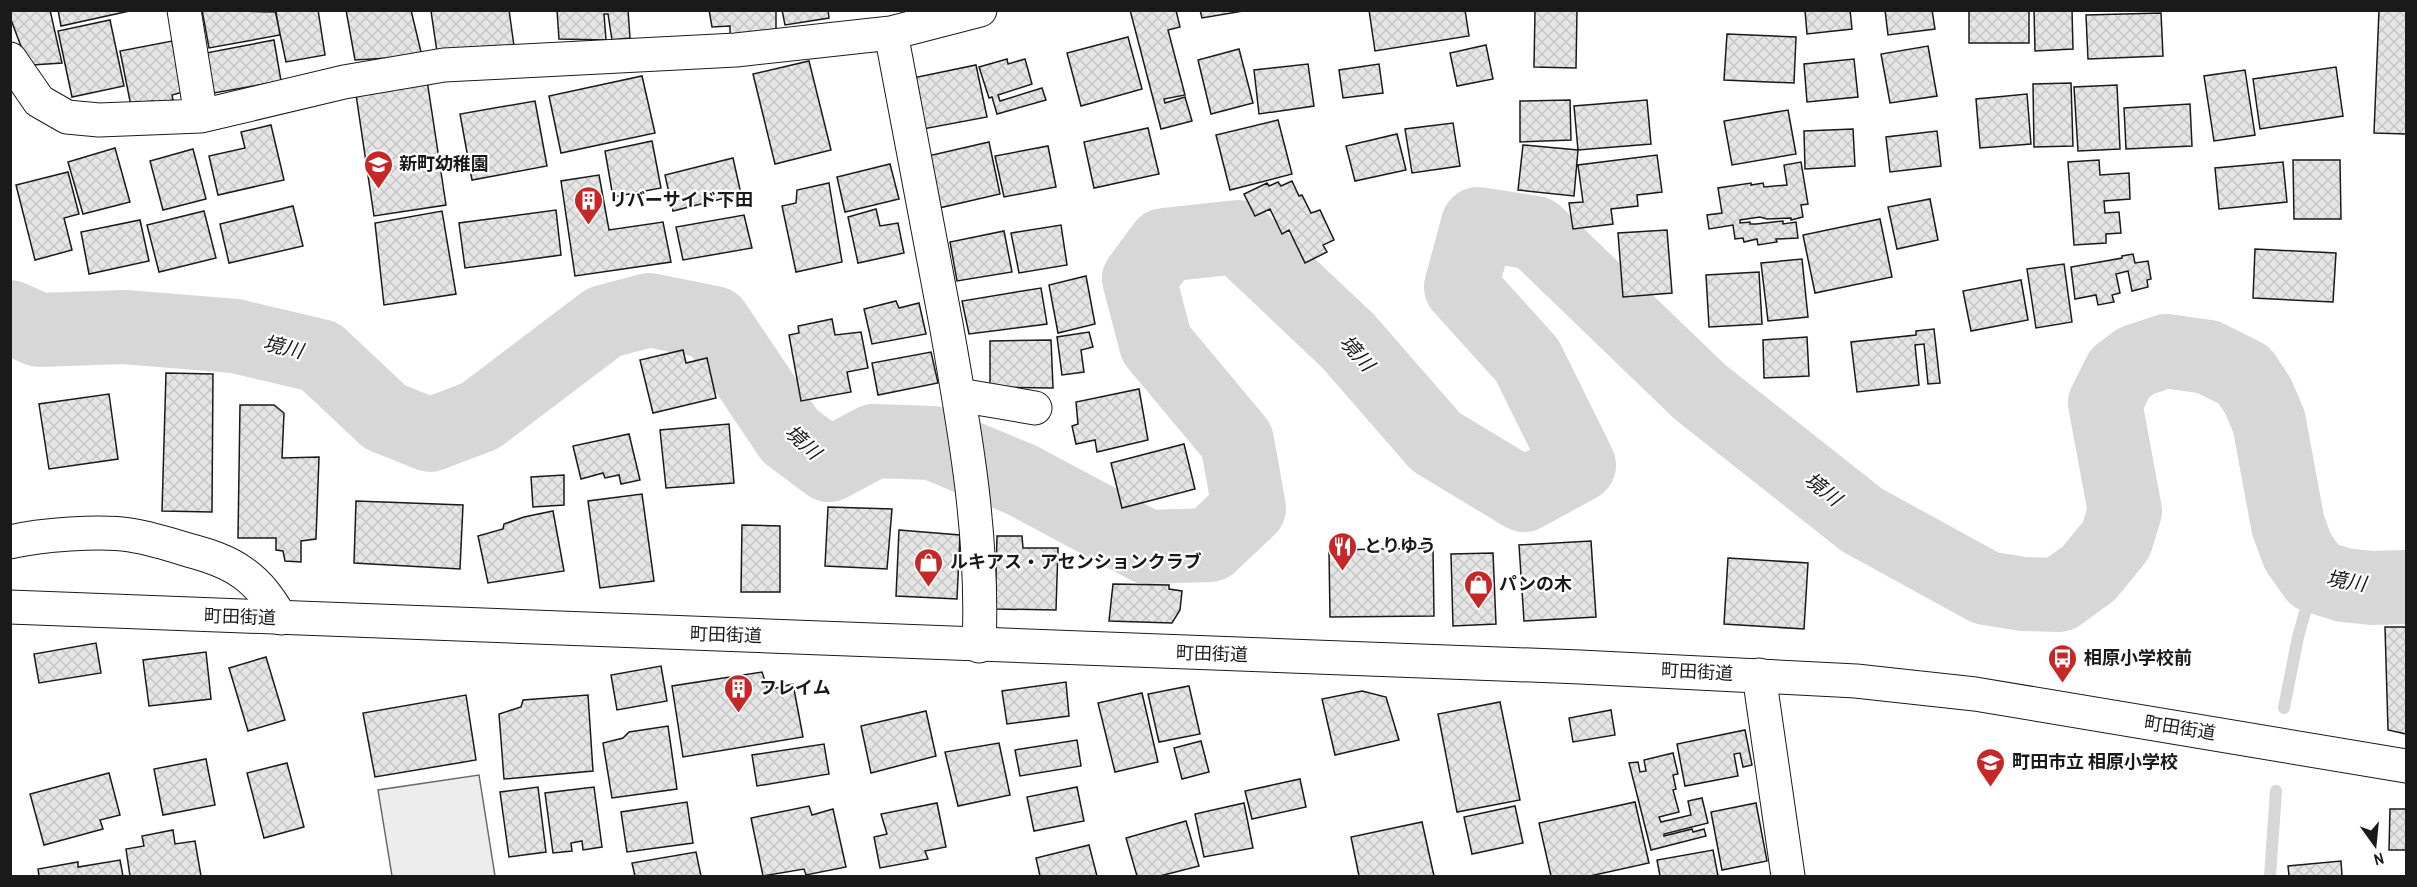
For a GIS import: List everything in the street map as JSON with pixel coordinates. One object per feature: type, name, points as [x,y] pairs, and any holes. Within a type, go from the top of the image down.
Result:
[{"type":"main road","points":[[184,10],[201,116]]},
{"type":"main road","points":[[10,59],[39,101],[67,117],[99,120],[201,116],[344,82],[444,65],[736,50],[891,33],[980,10]]},
{"type":"main road","points":[[891,33],[960,403],[975,503],[980,590],[980,646]]},
{"type":"main road","points":[[960,403],[1035,408]]},
{"type":"main road","points":[[10,542],[43,536],[128,534],[163,543],[216,559],[242,572],[266,594],[281,618]]},
{"type":"main road","name":"町田街道","points":[[10,607],[1759,675],[1856,681],[1975,694],[2406,766]]},
{"type":"main road","points":[[1759,675],[1788,876]]},
{"type":"shaded area","points":[[479,775],[495,876],[392,876],[378,790]]},
{"type":"building","points":[[10,10],[50,10],[62,63],[32,65],[22,49],[10,17]]},
{"type":"building","points":[[58,10],[134,10],[61,26]]},
{"type":"building","points":[[202,10],[276,12],[280,35],[209,48]]},
{"type":"building","points":[[275,10],[318,10],[325,55],[286,62]]},
{"type":"building","points":[[346,10],[411,10],[422,56],[355,60]]},
{"type":"building","points":[[509,10],[514,46],[437,52],[431,11]]},
{"type":"building","points":[[557,10],[628,10],[630,38],[612,40],[608,14],[604,14],[606,40],[559,39]]},
{"type":"building","points":[[709,10],[776,10],[776,30],[730,35],[730,26],[712,27]]},
{"type":"building","points":[[782,10],[828,10],[829,18],[785,25]]},
{"type":"building","points":[[1130,10],[1176,10],[1180,27],[1168,30],[1185,95],[1164,99],[1165,103],[1185,97],[1192,121],[1161,129]]},
{"type":"building","points":[[1200,10],[1249,10],[1202,18]]},
{"type":"building","points":[[1369,10],[1465,10],[1469,36],[1375,51]]},
{"type":"building","points":[[1535,10],[1577,10],[1576,68],[1534,67]]},
{"type":"building","points":[[1805,10],[1850,10],[1852,29],[1807,34]]},
{"type":"building","points":[[1885,10],[1932,10],[1935,29],[1888,35]]},
{"type":"building","points":[[1969,10],[2029,10],[2029,43],[1969,43]]},
{"type":"building","points":[[2034,10],[2072,10],[2073,49],[2035,51]]},
{"type":"building","points":[[2379,10],[2406,10],[2406,134],[2374,133]]},
{"type":"building","points":[[2161,13],[2163,56],[2088,59],[2086,15]]},
{"type":"building","points":[[110,20],[124,86],[72,97],[58,31]]},
{"type":"building","points":[[1727,34],[1796,37],[1794,83],[1724,80]]},
{"type":"building","points":[[1128,37],[1142,89],[1081,106],[1067,53]]},
{"type":"building","points":[[274,40],[281,81],[214,93],[206,53]]},
{"type":"building","points":[[172,41],[183,92],[172,95],[173,100],[154,105],[153,101],[131,106],[120,51]]},
{"type":"building","points":[[1486,45],[1493,79],[1457,86],[1450,53]]},
{"type":"building","points":[[1928,46],[1937,96],[1890,103],[1881,54]]},
{"type":"building","points":[[1239,49],[1253,103],[1211,114],[1198,60]]},
{"type":"building","points":[[1007,59],[1008,64],[1025,59],[1032,84],[998,95],[1000,101],[1042,88],[1046,100],[997,114],[979,67]]},
{"type":"building","points":[[1854,59],[1858,97],[1807,102],[1804,64]]},
{"type":"building","points":[[809,61],[831,150],[775,164],[753,74]]},
{"type":"building","points":[[1308,64],[1314,106],[1259,114],[1254,70]]},
{"type":"building","points":[[1379,64],[1383,93],[1343,98],[1339,70]]},
{"type":"building","points":[[976,65],[987,117],[918,130],[908,79]]},
{"type":"building","points":[[2336,67],[2343,116],[2260,129],[2253,79]]},
{"type":"building","points":[[2245,70],[2255,135],[2214,141],[2204,76]]},
{"type":"building","points":[[642,76],[655,133],[561,153],[549,96]]},
{"type":"building","points":[[427,80],[446,205],[374,216],[355,88]]},
{"type":"building","points":[[2071,83],[2073,146],[2034,147],[2033,84]]},
{"type":"building","points":[[2117,85],[2120,149],[2078,151],[2074,87]]},
{"type":"building","points":[[2027,94],[2031,144],[1980,148],[1976,99]]},
{"type":"building","points":[[1570,100],[1571,140],[1520,142],[1520,101]]},
{"type":"building","points":[[1647,100],[1651,144],[1578,150],[1574,106]]},
{"type":"building","points":[[535,101],[547,166],[472,180],[460,114]]},
{"type":"building","points":[[2190,104],[2192,146],[2126,149],[2124,108]]},
{"type":"building","points":[[1788,110],[1796,154],[1732,165],[1724,121]]},
{"type":"building","points":[[1278,120],[1292,174],[1230,190],[1216,135]]},
{"type":"building","points":[[1453,123],[1460,166],[1412,173],[1405,129]]},
{"type":"building","points":[[271,125],[284,180],[218,195],[209,156],[245,148],[241,132]]},
{"type":"building","points":[[1148,128],[1159,174],[1094,188],[1084,142]]},
{"type":"building","points":[[1853,129],[1855,166],[1805,169],[1804,131]]},
{"type":"building","points":[[1937,131],[1941,166],[1890,172],[1886,137]]},
{"type":"building","points":[[1397,134],[1406,170],[1355,181],[1346,146]]},
{"type":"building","points":[[652,141],[661,188],[613,197],[605,151]]},
{"type":"building","points":[[989,142],[1000,194],[939,208],[928,156]]},
{"type":"building","points":[[1523,145],[1578,150],[1574,196],[1518,190]]},
{"type":"building","points":[[1048,146],[1056,187],[1004,197],[995,156]]},
{"type":"building","points":[[115,148],[130,202],[83,214],[68,162]]},
{"type":"building","points":[[193,149],[206,199],[163,210],[150,161]]},
{"type":"building","points":[[1657,155],[1662,192],[1637,195],[1638,206],[1611,209],[1613,224],[1573,229],[1569,203],[1583,202],[1578,165]]},
{"type":"building","points":[[733,158],[741,194],[673,211],[665,175]]},
{"type":"building","points":[[2099,160],[2100,175],[2129,173],[2130,199],[2104,201],[2105,213],[2119,212],[2121,233],[2106,234],[2106,243],[2074,245],[2068,162]]},
{"type":"building","points":[[2293,160],[2340,160],[2341,219],[2294,219]]},
{"type":"building","points":[[1801,162],[1808,204],[1801,205],[1803,217],[1791,220],[1791,218],[1760,217],[1740,220],[1740,223],[1750,222],[1750,224],[1796,222],[1798,238],[1776,239],[1777,242],[1758,245],[1757,239],[1744,242],[1743,238],[1735,239],[1733,225],[1709,229],[1707,215],[1722,213],[1718,188],[1751,183],[1751,185],[1763,183],[1764,187],[1787,185],[1784,165]]},
{"type":"building","points":[[2283,162],[2287,202],[2219,209],[2215,168]]},
{"type":"building","points":[[890,164],[899,199],[845,212],[837,177]]},
{"type":"building","points":[[68,172],[79,214],[64,218],[72,250],[35,260],[16,185]]},
{"type":"building","name":"リバーサイド下田","points":[[599,175],[609,230],[663,222],[671,262],[575,276],[561,181]]},
{"type":"building","points":[[1292,181],[1311,213],[1320,210],[1334,240],[1323,245],[1327,252],[1305,263],[1289,230],[1282,234],[1270,209],[1255,216],[1244,194],[1267,183],[1269,186],[1278,182],[1281,186]]},
{"type":"building","points":[[829,183],[842,262],[796,272],[782,206],[796,203],[797,190]]},
{"type":"building","points":[[1930,199],[1938,240],[1897,249],[1888,207]]},
{"type":"building","points":[[293,206],[303,246],[229,263],[220,224]]},
{"type":"building","points":[[876,209],[880,226],[898,223],[904,253],[858,263],[848,217]]},
{"type":"building","points":[[556,210],[561,255],[465,268],[459,223]]},
{"type":"building","points":[[204,211],[216,258],[159,272],[147,225]]},
{"type":"building","points":[[442,211],[456,294],[384,305],[375,223]]},
{"type":"building","points":[[744,215],[752,248],[683,260],[676,227]]},
{"type":"building","points":[[1880,219],[1892,277],[1815,293],[1803,235]]},
{"type":"building","points":[[140,220],[149,261],[89,274],[81,232]]},
{"type":"building","points":[[1061,225],[1067,265],[1019,273],[1011,233]]},
{"type":"building","points":[[1667,230],[1672,293],[1623,297],[1618,233]]},
{"type":"building","points":[[1004,231],[1012,272],[957,281],[950,242]]},
{"type":"building","points":[[2255,249],[2336,253],[2333,302],[2253,298]]},
{"type":"building","points":[[2133,254],[2135,263],[2148,261],[2151,279],[2147,280],[2148,287],[2132,291],[2128,271],[2116,274],[2120,293],[2112,295],[2114,302],[2098,305],[2096,295],[2075,299],[2071,267]]},
{"type":"building","points":[[1802,259],[1808,317],[1768,321],[1761,263]]},
{"type":"building","points":[[2064,264],[2072,322],[2036,328],[2027,269]]},
{"type":"building","points":[[1759,272],[1762,324],[1709,327],[1706,275]]},
{"type":"building","points":[[1086,276],[1095,324],[1058,333],[1049,285]]},
{"type":"building","points":[[2021,280],[2028,320],[1971,331],[1963,291]]},
{"type":"building","points":[[1041,288],[1047,324],[969,334],[962,301]]},
{"type":"building","points":[[896,301],[899,308],[919,303],[926,334],[872,344],[864,309]]},
{"type":"building","points":[[832,319],[835,335],[861,332],[868,368],[847,372],[851,392],[801,401],[789,335],[799,333],[798,326]]},
{"type":"building","points":[[1934,329],[1940,383],[1928,384],[1924,344],[1915,345],[1919,385],[1857,392],[1851,342],[1916,335],[1916,331]]},
{"type":"building","points":[[1089,332],[1093,347],[1081,350],[1084,372],[1062,375],[1057,337]]},
{"type":"building","points":[[1807,337],[1809,376],[1764,378],[1763,340]]},
{"type":"building","points":[[1051,340],[1053,388],[990,387],[990,341]]},
{"type":"building","points":[[683,350],[686,363],[707,358],[716,398],[653,413],[640,360]]},
{"type":"building","points":[[931,352],[938,383],[878,395],[872,363]]},
{"type":"building","points":[[166,373],[213,374],[212,512],[162,511]]},
{"type":"building","points":[[1139,389],[1148,440],[1097,452],[1095,440],[1076,444],[1072,426],[1078,424],[1076,402]]},
{"type":"building","points":[[109,394],[118,459],[49,469],[39,404]]},
{"type":"building","points":[[240,405],[274,405],[284,413],[282,458],[319,457],[316,539],[301,541],[301,562],[285,561],[283,551],[276,550],[276,538],[238,538]]},
{"type":"building","points":[[729,424],[734,483],[666,488],[660,430]]},
{"type":"building","points":[[629,434],[640,480],[621,484],[619,475],[605,478],[603,473],[581,479],[573,446]]},
{"type":"building","points":[[1184,444],[1195,489],[1122,508],[1111,463]]},
{"type":"building","points":[[564,475],[564,505],[533,507],[531,477]]},
{"type":"building","points":[[642,494],[654,581],[600,588],[588,501]]},
{"type":"building","points":[[356,501],[463,505],[460,569],[354,563]]},
{"type":"building","points":[[828,507],[892,509],[887,569],[825,566]]},
{"type":"building","points":[[553,511],[564,571],[488,583],[478,536],[503,529],[504,524],[524,517]]},
{"type":"building","points":[[742,525],[780,526],[780,592],[741,592]]},
{"type":"building","points":[[899,530],[960,535],[957,599],[896,596]]},
{"type":"building","points":[[997,536],[1022,536],[1023,548],[1058,548],[1056,610],[995,609]]},
{"type":"building","points":[[1591,541],[1596,617],[1524,621],[1519,545]]},
{"type":"building","points":[[1433,548],[1434,616],[1330,617],[1329,550]]},
{"type":"building","points":[[1493,553],[1496,624],[1453,626],[1451,554]]},
{"type":"building","points":[[1728,558],[1808,563],[1804,629],[1724,624]]},
{"type":"building","points":[[1113,584],[1169,585],[1169,589],[1182,591],[1180,610],[1172,623],[1109,621]]},
{"type":"building","points":[[2385,627],[2406,627],[2406,734],[2388,730]]},
{"type":"building","points":[[96,643],[101,673],[39,683],[34,654]]},
{"type":"building","points":[[206,652],[211,699],[149,706],[143,660]]},
{"type":"building","points":[[266,657],[285,720],[248,731],[229,668]]},
{"type":"building","points":[[661,666],[667,701],[617,710],[611,675]]},
{"type":"building","name":"フレイム","points":[[762,672],[768,690],[793,684],[803,737],[683,757],[672,686]]},
{"type":"building","points":[[1066,682],[1069,716],[1007,724],[1002,691]]},
{"type":"building","points":[[1189,686],[1200,734],[1159,742],[1148,694]]},
{"type":"building","points":[[1362,691],[1386,697],[1399,740],[1335,755],[1322,699]]},
{"type":"building","points":[[1142,693],[1158,762],[1115,772],[1098,703]]},
{"type":"building","points":[[466,695],[476,760],[375,777],[363,713]]},
{"type":"building","points":[[588,695],[593,771],[504,779],[499,714],[521,707],[523,700]]},
{"type":"building","points":[[1500,702],[1520,800],[1457,812],[1438,714]]},
{"type":"building","points":[[1611,710],[1615,735],[1573,742],[1569,718]]},
{"type":"building","points":[[926,711],[936,756],[871,773],[861,726]]},
{"type":"building","points":[[668,726],[677,789],[612,798],[603,743],[623,738],[629,732]]},
{"type":"building","points":[[1745,730],[1752,765],[1743,767],[1740,753],[1734,754],[1738,776],[1685,786],[1677,744]]},
{"type":"building","points":[[1077,740],[1081,766],[1020,776],[1015,750]]},
{"type":"building","points":[[1201,741],[1209,772],[1182,779],[1174,748]]},
{"type":"building","points":[[999,743],[1010,795],[958,806],[945,752]]},
{"type":"building","points":[[824,744],[829,774],[757,786],[752,755]]},
{"type":"building","points":[[1673,753],[1678,774],[1673,775],[1676,789],[1673,790],[1679,812],[1659,817],[1661,822],[1691,815],[1688,801],[1702,798],[1708,823],[1664,834],[1664,836],[1692,829],[1693,832],[1704,829],[1706,836],[1651,850],[1629,763],[1638,762],[1640,772],[1646,771],[1644,760]]},
{"type":"building","points":[[206,759],[215,805],[163,815],[154,769]]},
{"type":"building","points":[[287,763],[304,827],[264,838],[247,773]]},
{"type":"building","points":[[109,773],[120,815],[100,820],[103,829],[44,845],[30,794]]},
{"type":"building","points":[[1300,779],[1306,807],[1252,819],[1245,791]]},
{"type":"building","points":[[538,787],[546,852],[509,857],[500,792]]},
{"type":"building","points":[[594,787],[602,847],[583,850],[582,841],[571,843],[572,851],[553,853],[545,793]]},
{"type":"building","points":[[1077,787],[1084,821],[1034,831],[1027,797]]},
{"type":"building","points":[[687,802],[693,843],[627,852],[621,812]]},
{"type":"building","points":[[1635,802],[1649,863],[1590,876],[1551,876],[1539,823]]},
{"type":"building","points":[[937,803],[946,847],[925,851],[928,859],[880,868],[874,837],[887,834],[881,814]]},
{"type":"building","points":[[1244,803],[1253,848],[1204,857],[1195,814]]},
{"type":"building","points":[[1756,803],[1767,861],[1722,870],[1711,812]]},
{"type":"building","points":[[809,806],[812,815],[833,809],[846,867],[806,875],[804,869],[763,876],[751,818]]},
{"type":"building","points":[[1515,806],[1523,843],[1472,854],[1464,817]]},
{"type":"building","points":[[2390,809],[2406,809],[2406,850],[2389,850]]},
{"type":"building","points":[[1186,821],[1199,866],[1160,876],[1137,876],[1126,838]]},
{"type":"building","points":[[1422,822],[1434,876],[1359,876],[1351,837]]},
{"type":"building","points":[[173,830],[175,844],[195,841],[201,876],[130,876],[126,849],[144,846],[142,836]]},
{"type":"building","points":[[1089,845],[1097,876],[1040,876],[1036,858]]},
{"type":"building","points":[[1713,850],[1718,876],[1660,876],[1657,860]]},
{"type":"building","points":[[696,852],[701,876],[635,876],[632,863]]},
{"type":"building","points":[[120,860],[123,876],[39,876],[38,869],[78,862],[78,867]]},
{"type":"building","points":[[2341,861],[2342,876],[2289,876],[2288,866]]},
{"type":"waterway","name":"境川","points":[[10,317],[39,330],[124,327],[235,336],[320,356],[385,417],[430,435],[480,416],[604,322],[649,310],[714,323],[790,436],[829,465],[874,441],[933,443],[1022,480],[1147,547],[1210,545],[1249,508],[1237,441],[1156,344],[1139,279],[1164,245],[1238,237],[1348,341],[1436,442],[1524,495],[1579,465],[1527,360],[1461,287],[1478,224],[1535,233],[1700,392],[1862,520],[1986,588],[2023,594],[2059,595],[2089,573],[2116,540],[2125,511],[2105,403],[2120,373],[2136,361],[2166,351],[2208,357],[2244,375],[2258,396],[2269,422],[2288,525],[2298,552],[2315,576],[2344,585],[2372,588],[2406,587]]},
{"type":"waterway","points":[[2284,708],[2298,637],[2315,576]]},
{"type":"waterway","points":[[2270,876],[2276,791]]},
{"type":"place","name":"新町幼稚園","points":[[378,190]]},
{"type":"place","name":"リバーサイド下田","points":[[588,226]]},
{"type":"place","name":"とりゆう","points":[[1343,572]]},
{"type":"place","name":"ルキアス・アセンションクラブ","points":[[929,588]]},
{"type":"place","name":"パンの木","points":[[1478,610]]},
{"type":"place","name":"相原小学校前","points":[[2063,684]]},
{"type":"place","name":"フレイム","points":[[738,714]]},
{"type":"place","name":"町田市立 相原小学校","points":[[1991,788]]}]
